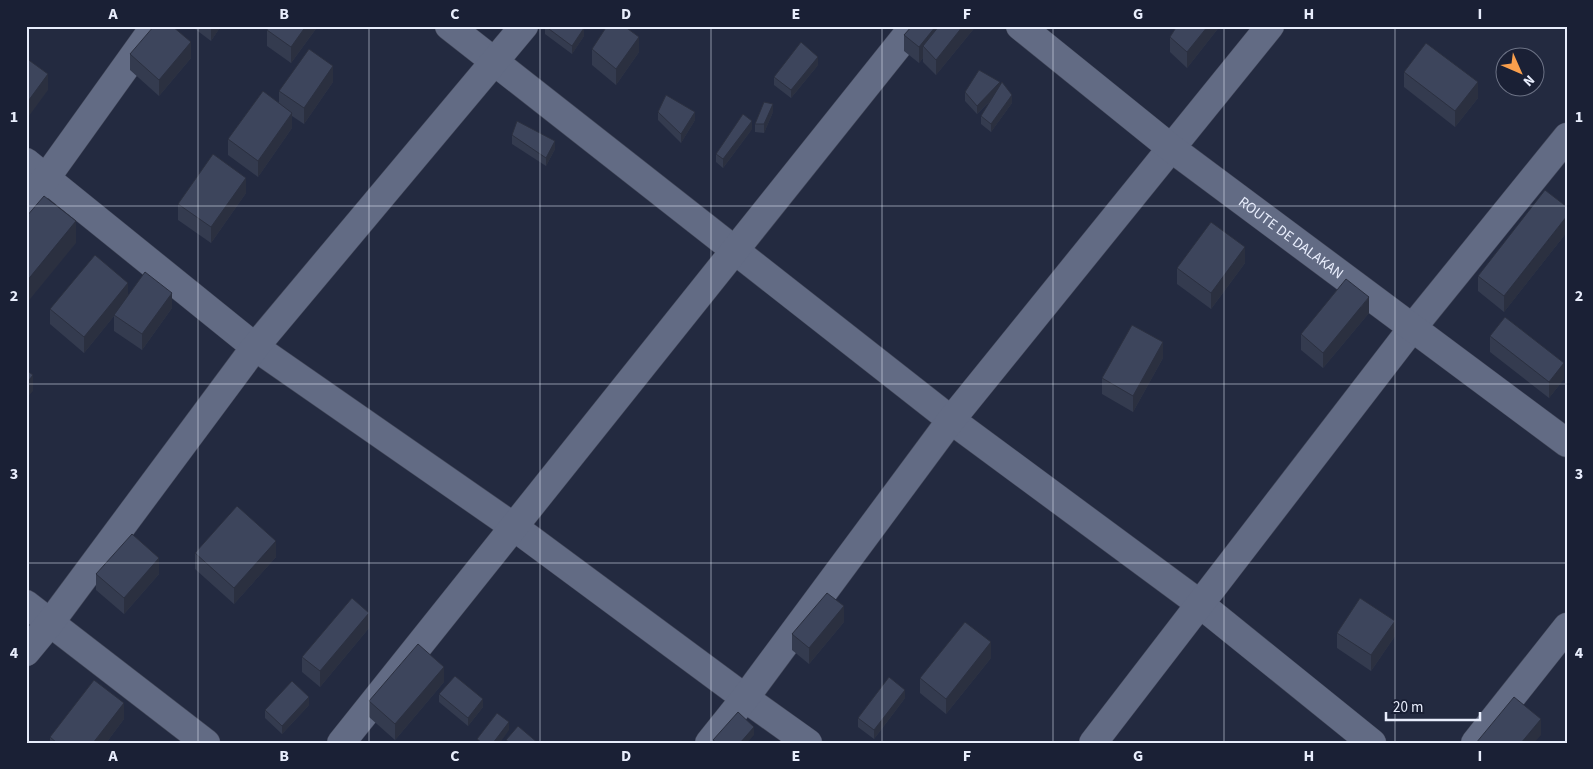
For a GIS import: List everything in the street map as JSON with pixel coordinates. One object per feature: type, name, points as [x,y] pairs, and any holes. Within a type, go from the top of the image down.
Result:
[{"type":"street","points":[[26,202],[36,170],[155,26]]},
{"type":"street","points":[[449,26],[951,420],[1200,604],[1372,743]]},
{"type":"street","points":[[26,652],[50,623],[255,347],[524,26]]},
{"type":"street","points":[[341,743],[914,26]]},
{"type":"street","name":"ROUTE DE DALAKAN","points":[[1020,26],[1171,148],[1567,443]]},
{"type":"street","points":[[709,743],[745,698],[951,420],[1270,26]]},
{"type":"street","points":[[1093,743],[1413,327],[1567,137]]},
{"type":"street","points":[[36,170],[255,347],[514,527],[808,743]]},
{"type":"street","points":[[26,604],[206,743]]},
{"type":"street","points":[[1475,743],[1567,627]]},
{"type":"building","points":[[154,26],[172,26],[191,42],[159,80],[130,54]]},
{"type":"building","points":[[269,26],[306,26],[291,47],[267,30]]},
{"type":"building","points":[[545,26],[582,26],[584,28],[572,46]]},
{"type":"building","points":[[607,26],[624,26],[639,37],[616,69],[592,49]]},
{"type":"building","points":[[912,26],[936,26],[919,47],[904,35]]},
{"type":"building","points":[[939,26],[963,26],[936,60],[923,46]]},
{"type":"building","points":[[1177,26],[1208,26],[1187,52],[1170,37]]},
{"type":"building","points":[[801,42],[818,57],[791,90],[774,77]]},
{"type":"building","points":[[1426,43],[1478,82],[1455,111],[1404,72]]},
{"type":"building","points":[[309,49],[333,66],[304,108],[279,91]]},
{"type":"building","points":[[26,58],[48,74],[26,104]]},
{"type":"building","points":[[979,70],[1000,82],[977,106],[965,92]]},
{"type":"building","points":[[1002,82],[1012,95],[991,124],[981,116]]},
{"type":"building","points":[[263,91],[292,113],[258,161],[228,139]]},
{"type":"building","points":[[666,95],[695,112],[681,134],[658,112]]},
{"type":"building","points":[[764,102],[773,104],[764,124],[755,124]]},
{"type":"building","points":[[743,114],[752,121],[723,159],[716,154]]},
{"type":"building","points":[[517,121],[555,141],[546,158],[512,135]]},
{"type":"building","points":[[213,154],[246,178],[211,227],[178,204]]},
{"type":"building","points":[[1545,190],[1567,207],[1567,216],[1504,296],[1478,276]]},
{"type":"building","points":[[44,196],[76,221],[26,282],[26,217]]},
{"type":"building","points":[[1211,222],[1245,247],[1211,293],[1177,268]]},
{"type":"building","points":[[95,255],[128,283],[84,337],[50,309]]},
{"type":"building","points":[[145,272],[172,293],[142,334],[114,315]]},
{"type":"building","points":[[1346,279],[1369,297],[1323,353],[1301,334]]},
{"type":"building","points":[[1505,317],[1564,363],[1549,382],[1490,336]]},
{"type":"building","points":[[1132,325],[1163,342],[1133,396],[1102,378]]},
{"type":"building","points":[[26,370],[33,375],[26,384]]},
{"type":"building","points":[[237,506],[276,541],[234,588],[195,553]]},
{"type":"building","points":[[132,534],[159,558],[124,598],[96,574]]},
{"type":"building","points":[[827,593],[844,606],[809,648],[792,634]]},
{"type":"building","points":[[352,598],[369,613],[320,671],[302,657]]},
{"type":"building","points":[[1360,598],[1395,621],[1371,655],[1337,633]]},
{"type":"building","points":[[965,622],[991,642],[946,699],[920,678]]},
{"type":"building","points":[[418,644],[444,667],[395,724],[369,701]]},
{"type":"building","points":[[455,676],[483,699],[468,718],[439,694]]},
{"type":"building","points":[[889,677],[905,690],[874,730],[858,718]]},
{"type":"building","points":[[94,680],[124,703],[93,743],[57,743],[50,737]]},
{"type":"building","points":[[292,681],[309,697],[282,726],[265,710]]},
{"type":"building","points":[[1514,697],[1541,719],[1521,743],[1476,743]]},
{"type":"building","points":[[738,712],[754,727],[740,743],[717,743],[713,740]]},
{"type":"building","points":[[497,713],[509,722],[493,743],[482,743],[477,739]]},
{"type":"building","points":[[518,726],[538,743],[510,743],[506,740]]}]
